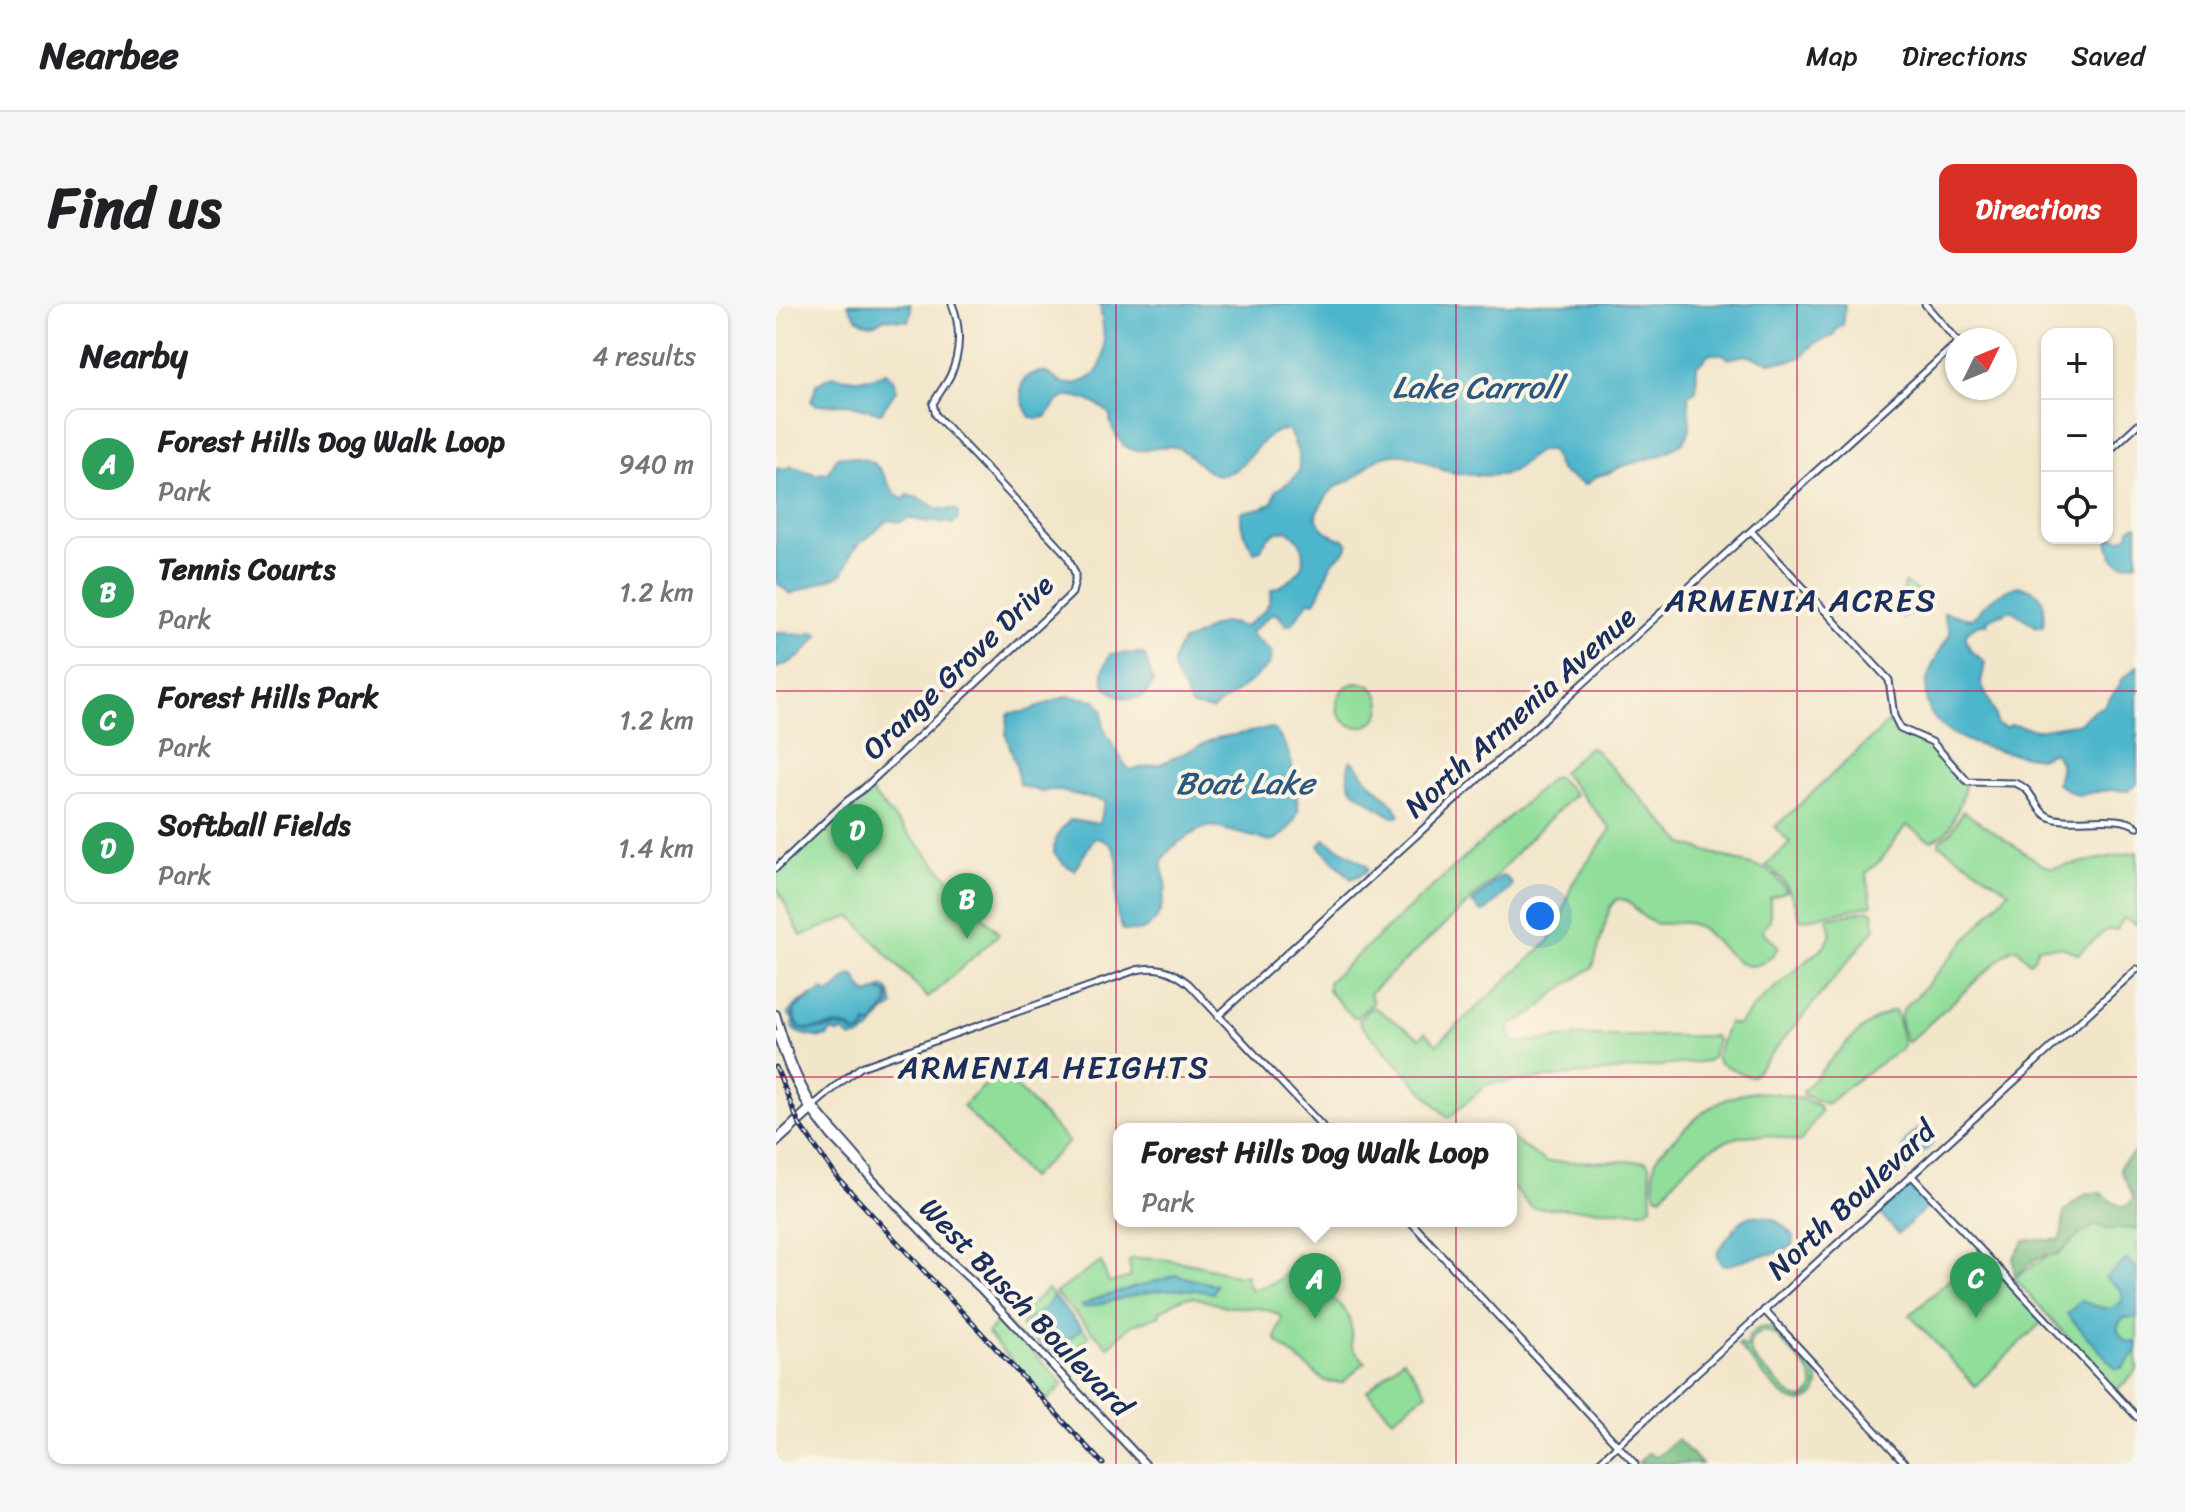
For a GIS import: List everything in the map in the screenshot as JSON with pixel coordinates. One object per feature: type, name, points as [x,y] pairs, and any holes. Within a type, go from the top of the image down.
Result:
[{"type":"main road","name":"West Busch Boulevard","points":[[776,1014],[812,1109]]},
{"type":"main road","name":"West Busch Boulevard","points":[[776,1033],[789,1068],[812,1109],[860,1159],[874,1181],[980,1288],[1145,1464]]},
{"type":"street","name":"Orange Grove Drive","points":[[776,868],[1072,593],[1075,573],[1067,555],[936,415],[933,404],[952,372],[957,352],[959,331],[952,304]]},
{"type":"street","name":"North Armenia Avenue","points":[[1925,304],[1945,328]]},
{"type":"street","name":"North Armenia Avenue","points":[[1218,1016],[1945,353]]},
{"type":"street","points":[[2113,447],[2137,425]]},
{"type":"street","points":[[1751,531],[1889,680],[1894,716],[1900,728],[1932,742],[1968,782],[2022,785],[2032,794],[2039,809],[2051,818],[2126,820],[2134,824]]},
{"type":"street","points":[[776,1142],[861,1067],[1148,967],[1165,969],[1183,979],[1319,1123]]},
{"type":"street","name":"North Boulevard","points":[[1597,1464],[2137,969]]},
{"type":"street","points":[[1911,1175],[2137,1417]]},
{"type":"street","points":[[1416,1227],[1635,1464]]},
{"type":"street","points":[[1764,1310],[1906,1464]]},
{"type":"green space","points":[[1905,583],[1923,594],[1923,599],[1918,610],[1903,618],[1888,610]]},
{"type":"green space","points":[[1359,683],[1374,690],[1381,705],[1374,720],[1359,727],[1344,720],[1337,705],[1344,690]]},
{"type":"green space","points":[[1889,722],[1893,722],[1902,732],[1931,745],[1959,774],[1965,786],[1961,802],[1950,827],[1931,841],[1906,825],[1882,859],[1866,873],[1872,905],[1802,920],[1783,881],[1766,866],[1790,843],[1775,827]]},
{"type":"green space","points":[[1589,747],[1684,844],[1767,870],[1776,877],[1787,891],[1770,898],[1770,919],[1762,931],[1779,947],[1755,966],[1744,965],[1694,925],[1652,922],[1628,902],[1617,899],[1610,907],[1593,967],[1555,993],[1534,1013],[1508,1028],[1513,1043],[1583,1036],[1714,1036],[1717,1040],[1712,1057],[1708,1061],[1487,1084],[1447,1117],[1359,1020],[1374,1007],[1420,1038],[1425,1032],[1437,1044],[1549,941],[1558,928],[1572,884],[1611,829],[1562,772]]},
{"type":"green space","points":[[1557,777],[1575,794],[1492,881],[1370,993],[1373,1003],[1353,1017],[1328,991],[1328,982],[1552,778]]},
{"type":"green space","points":[[867,788],[999,934],[928,998],[851,916],[801,936],[776,886],[776,870]]},
{"type":"green space","points":[[1963,811],[2052,868],[2137,852],[2137,925],[2124,918],[2117,930],[2106,930],[2078,954],[2062,947],[2038,947],[2030,962],[2017,948],[2011,949],[1906,1042],[1900,1016],[1905,1007],[2009,891],[1939,844],[1951,832]]},
{"type":"green space","points":[[1868,910],[1873,912],[1875,929],[1753,1076],[1719,1063],[1716,1057],[1728,1022],[1737,1025],[1764,997],[1825,945],[1831,934],[1827,918]]},
{"type":"green space","points":[[1891,1011],[1897,1015],[1903,1044],[1901,1049],[1827,1104],[1803,1095],[1803,1091],[1854,1036]]},
{"type":"green space","points":[[1001,1070],[1069,1142],[1030,1178],[963,1106]]},
{"type":"green space","points":[[1753,1092],[1802,1099],[1818,1105],[1821,1112],[1800,1142],[1763,1135],[1731,1139],[1704,1153],[1681,1173],[1661,1197],[1656,1195],[1654,1169],[1659,1154],[1712,1106]]},
{"type":"green space","points":[[1517,1142],[1546,1162],[1646,1161],[1650,1165],[1652,1206],[1643,1211],[1532,1208],[1517,1192]]},
{"type":"green space","points":[[2137,1150],[2137,1228],[2107,1229],[2096,1225],[2057,1255],[2033,1260],[2015,1278],[2013,1258],[2024,1241],[2061,1239],[2064,1213],[2080,1198],[2101,1193],[2121,1206],[2133,1200],[2120,1169]]},
{"type":"green space","points":[[2094,1225],[2137,1229],[2137,1370],[2116,1391],[2014,1278]]},
{"type":"green space","points":[[1979,1253],[2043,1321],[1975,1386],[1910,1315]]},
{"type":"green space","points":[[1297,1254],[1305,1257],[1299,1285],[1328,1294],[1344,1309],[1349,1317],[1352,1347],[1365,1362],[1342,1383],[1325,1381],[1277,1342],[1282,1317],[1267,1310],[1185,1297],[1160,1311],[1160,1315],[1130,1326],[1108,1347],[1055,1293],[1101,1262],[1109,1283],[1131,1277],[1129,1261],[1145,1258],[1185,1263],[1239,1276],[1245,1274],[1251,1290],[1280,1279]]},
{"type":"green space","points":[[1047,1289],[1089,1336],[1075,1349],[1070,1346],[1055,1358],[1020,1316]]},
{"type":"green space","points":[[1002,1318],[1063,1384],[1047,1400],[987,1333]]},
{"type":"green space","points":[[1764,1327],[1781,1335],[1815,1372],[1818,1386],[1809,1399],[1798,1402],[1785,1396],[1738,1345],[1740,1343],[1746,1348],[1750,1335]],"holes":[[[1764,1331],[1776,1335],[1810,1372],[1814,1385],[1804,1398],[1787,1392],[1751,1354],[1750,1343],[1755,1335]]]},
{"type":"green space","points":[[1403,1359],[1427,1392],[1393,1419],[1367,1391]]},
{"type":"green space","points":[[1677,1439],[1702,1464],[1638,1463],[1648,1453],[1656,1456],[1665,1451]]},
{"type":"water","points":[[848,304],[910,304],[911,312],[908,321],[885,318],[868,324],[854,315]]},
{"type":"water","name":"Lake Carroll","points":[[1100,304],[1845,304],[1843,325],[1834,336],[1815,343],[1801,357],[1791,361],[1769,362],[1745,355],[1729,359],[1723,354],[1708,354],[1697,365],[1696,391],[1688,395],[1690,428],[1680,445],[1661,455],[1597,476],[1585,485],[1563,473],[1552,451],[1545,450],[1533,455],[1512,472],[1491,475],[1449,472],[1405,454],[1376,460],[1353,479],[1333,489],[1316,514],[1326,531],[1344,539],[1348,545],[1331,565],[1315,602],[1309,601],[1292,624],[1286,625],[1273,613],[1250,633],[1272,653],[1269,665],[1212,710],[1191,706],[1175,674],[1174,660],[1183,641],[1225,623],[1244,627],[1267,607],[1271,590],[1291,580],[1302,564],[1302,547],[1287,530],[1267,538],[1261,550],[1254,552],[1244,533],[1241,518],[1241,512],[1272,503],[1276,491],[1299,471],[1299,455],[1288,430],[1279,431],[1264,440],[1237,468],[1221,475],[1207,470],[1175,447],[1130,449],[1116,435],[1110,415],[1081,398],[1063,398],[1046,417],[1030,417],[1021,390],[1022,383],[1031,374],[1043,372],[1062,383],[1072,384],[1091,377],[1098,369],[1104,349]]},
{"type":"water","points":[[886,372],[897,389],[881,413],[848,404],[815,405],[811,401],[817,384],[832,376],[873,378]]},
{"type":"water","points":[[846,456],[873,463],[894,492],[904,500],[907,495],[938,509],[955,509],[958,519],[953,524],[909,518],[900,522],[887,520],[854,549],[841,575],[790,594],[776,584],[776,468],[785,470],[791,466],[815,474],[828,473],[837,457]]},
{"type":"water","points":[[2137,525],[2137,562],[2119,563],[2113,557],[2109,544],[2113,544],[2113,537],[2121,539],[2129,535],[2130,528]]},
{"type":"water","points":[[2018,586],[2034,591],[2042,599],[2043,627],[2037,627],[2011,610],[1989,619],[1987,624],[1975,626],[1966,634],[1971,651],[1985,663],[1981,683],[1995,714],[1996,724],[2006,728],[2015,725],[2036,730],[2080,723],[2094,710],[2103,707],[2120,681],[2137,666],[2137,784],[2127,791],[2077,795],[2057,784],[2060,764],[2054,752],[2039,758],[1985,747],[1953,734],[1930,712],[1926,697],[1927,680],[1950,634],[1944,612],[1970,619],[1991,600]]},
{"type":"water","points":[[776,632],[799,635],[814,632],[819,635],[800,656],[776,668]]},
{"type":"water","points":[[1140,653],[1145,656],[1153,682],[1148,691],[1136,698],[1112,693],[1103,676],[1110,654]]},
{"type":"water","name":"Boat Lake","points":[[1067,696],[1096,700],[1103,711],[1107,735],[1131,770],[1163,763],[1216,738],[1272,728],[1287,749],[1292,766],[1298,807],[1294,821],[1283,834],[1269,841],[1211,826],[1190,835],[1164,858],[1162,869],[1167,888],[1157,918],[1147,928],[1123,930],[1116,906],[1117,861],[1111,846],[1094,838],[1074,870],[1054,853],[1056,839],[1066,823],[1070,820],[1099,823],[1105,801],[1055,790],[1042,792],[1019,785],[1006,735],[1008,715],[1011,713],[1025,712]]},
{"type":"water","points":[[1351,760],[1393,804],[1400,815],[1398,817],[1389,815],[1354,791],[1348,776]]},
{"type":"water","points":[[1324,839],[1368,869],[1351,879],[1319,846]]},
{"type":"water","points":[[1505,876],[1512,884],[1511,888],[1482,912],[1472,903]]},
{"type":"water","points":[[851,975],[868,994],[878,990],[888,995],[887,1004],[872,1025],[866,1023],[863,1031],[854,1033],[852,1028],[838,1025],[800,1028],[794,1010],[823,989],[827,993],[835,990]]},
{"type":"water","points":[[885,987],[890,992],[894,1006],[883,1014],[870,1030],[862,1036],[851,1038],[843,1032],[831,1031],[819,1038],[792,1028],[793,1020],[788,1013],[798,1003],[813,995],[793,1009],[793,1019],[799,1029],[837,1027],[851,1030],[853,1034],[863,1032],[867,1025],[873,1026],[889,1005],[890,994],[879,989]]},
{"type":"water","points":[[1924,1128],[1932,1136],[1933,1143],[1897,1179],[1876,1193],[1876,1182],[1902,1163],[1905,1157],[1902,1148],[1908,1138]]},
{"type":"water","points":[[1910,1186],[1928,1206],[1898,1234],[1880,1213]]},
{"type":"water","points":[[1751,1216],[1764,1216],[1779,1223],[1793,1236],[1792,1246],[1722,1265],[1717,1257],[1720,1247],[1739,1224]]},
{"type":"water","points":[[2127,1259],[2137,1270],[2137,1317],[2123,1318],[2118,1331],[2124,1340],[2136,1343],[2137,1351],[2122,1368],[2116,1369],[2067,1314],[2081,1301],[2104,1308],[2119,1304],[2123,1299],[2121,1290],[2105,1278]]},
{"type":"water","points":[[1176,1275],[1216,1285],[1213,1293],[1165,1290],[1085,1308],[1081,1306],[1095,1299]]},
{"type":"water","points":[[1053,1296],[1082,1328],[1050,1356],[1021,1326],[1048,1305]]},
{"type":"railway","points":[[776,1067],[799,1124],[837,1177],[1103,1464]]},
{"type":"place","name":"Softball Fields","points":[[857,870]]},
{"type":"place","name":"Tennis Courts","points":[[967,939]]},
{"type":"place","name":"Forest Hills Park","points":[[1976,1318]]},
{"type":"place","name":"Forest Hills Dog Walk Loop","points":[[1315,1319]]},
{"type":"district","name":"ARMENIA ACRES","points":[[1801,600]]},
{"type":"district","name":"ARMENIA HEIGHTS","points":[[1054,1067]]}]
